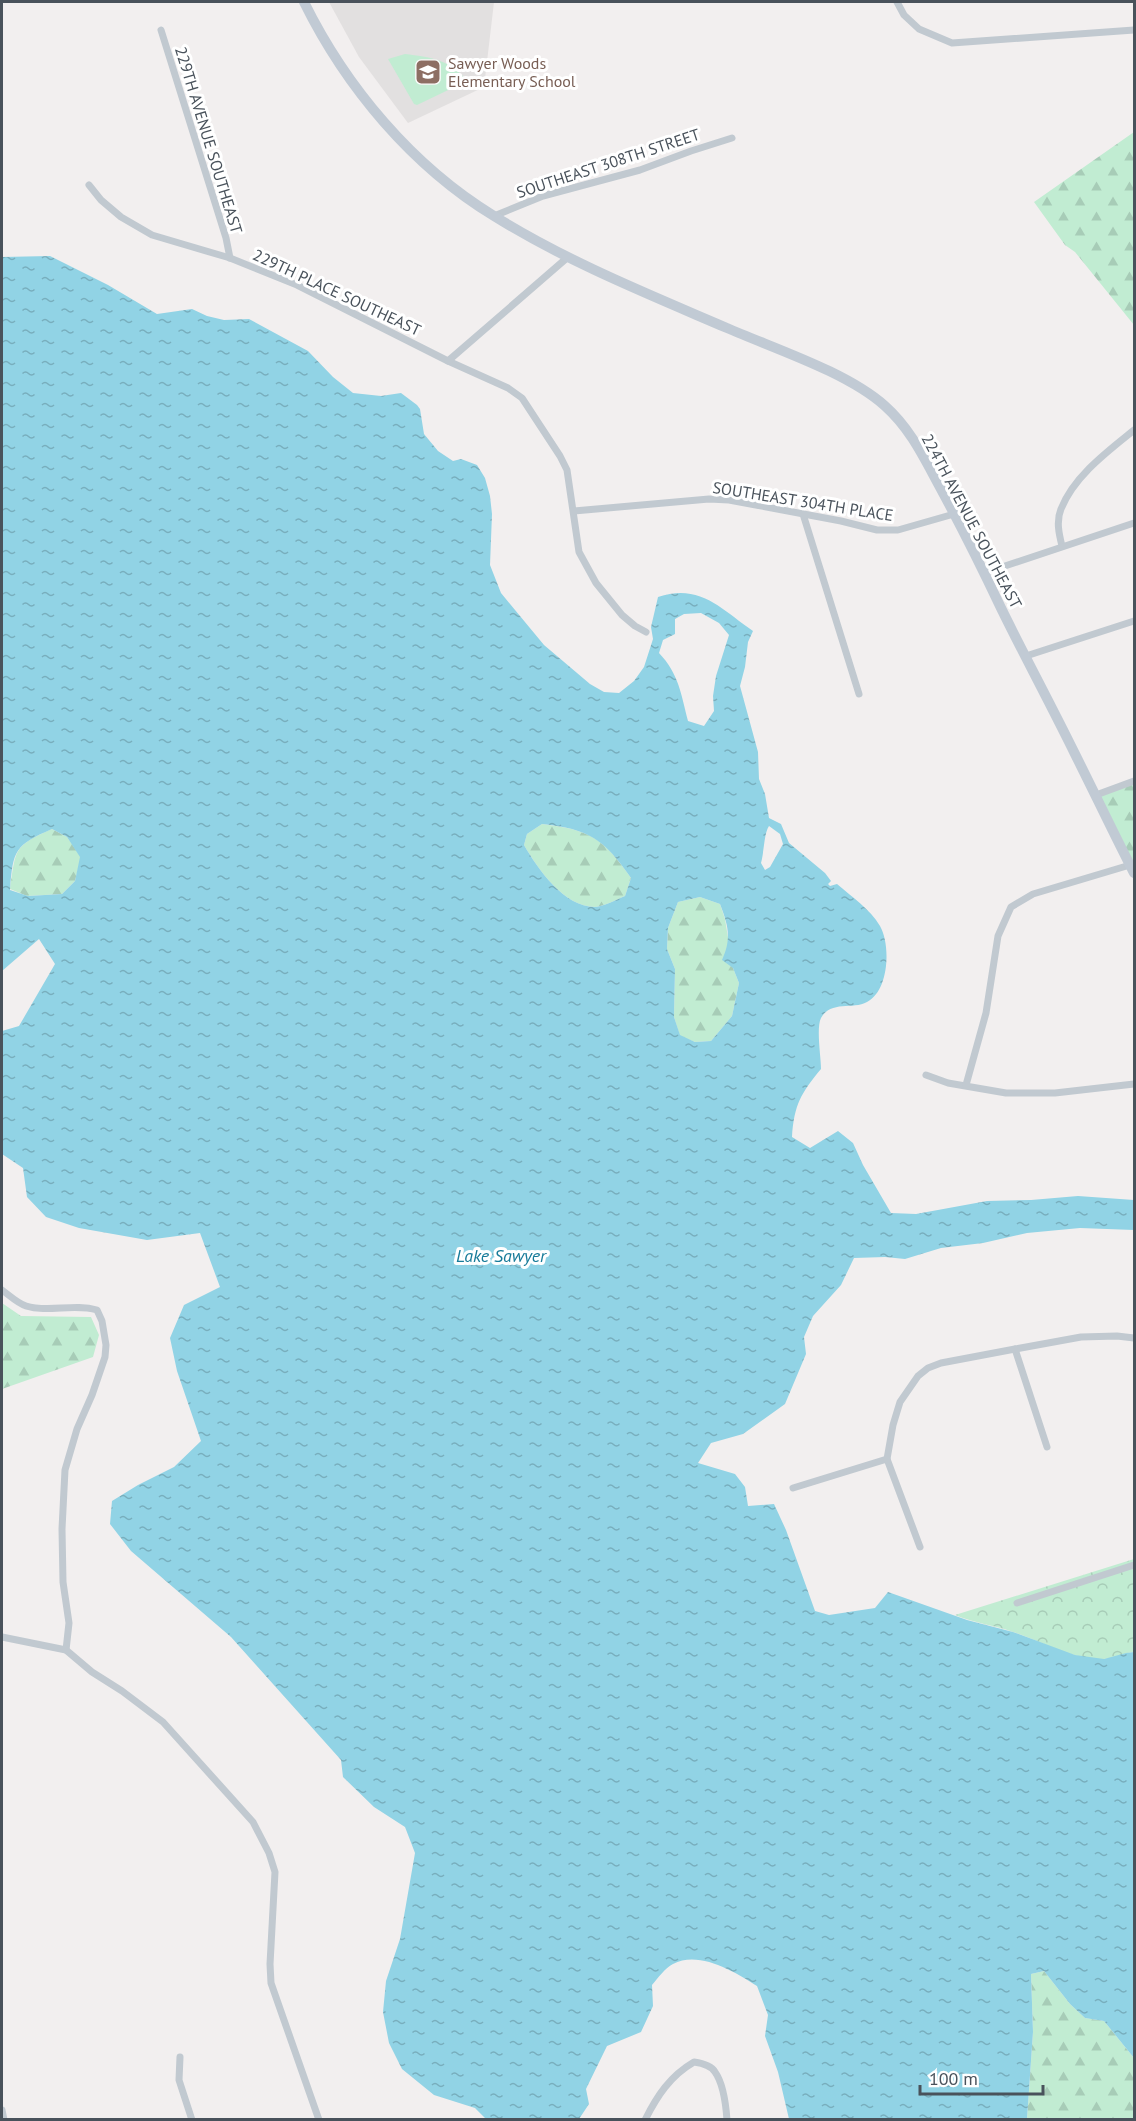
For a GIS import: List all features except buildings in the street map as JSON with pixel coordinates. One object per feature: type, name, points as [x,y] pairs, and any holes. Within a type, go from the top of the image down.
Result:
[{"type":"street","name":"224TH AVENUE SOUTHEAST","points":[[304,2],[335,57],[376,112],[439,176],[494,216],[640,291],[816,366],[870,394],[888,409],[905,427],[954,513],[1132,869]]},
{"type":"street","points":[[897,2],[904,15],[919,29],[952,44],[1134,30]]},
{"type":"street","name":"229TH AVENUE SOUTHEAST","points":[[161,30],[226,238],[230,258]]},
{"type":"street","name":"SOUTHEAST 308TH STREET","points":[[494,216],[543,196],[640,170],[732,138]]},
{"type":"street","name":"229TH PLACE SOUTHEAST","points":[[89,185],[100,200],[121,217],[152,235],[230,258],[328,300],[448,361],[508,388],[522,399],[554,446],[567,470],[579,552],[596,583],[622,615],[646,632]]},
{"type":"street","points":[[448,361],[568,256]]},
{"type":"street","points":[[1062,546],[1058,531],[1060,510],[1079,479],[1134,430]]},
{"type":"street","name":"SOUTHEAST 304TH PLACE","points":[[574,511],[709,499],[729,500],[877,530],[898,530],[954,513]]},
{"type":"street","points":[[803,514],[859,694]]},
{"type":"street","points":[[984,573],[1134,523]]},
{"type":"street","points":[[1026,656],[1134,621]]},
{"type":"street","points":[[1096,795],[1134,781]]},
{"type":"street","points":[[966,1085],[986,1013],[998,936],[1011,908],[1033,894],[1132,869]]},
{"type":"street","points":[[926,1076],[948,1083],[1006,1093],[1055,1093],[1134,1084]]},
{"type":"street","points":[[2,1290],[23,1305],[34,1308],[86,1307],[97,1310],[102,1321],[106,1345],[105,1357],[64,1470],[63,1582],[69,1623],[66,1650]]},
{"type":"street","points":[[920,1547],[887,1459],[892,1426],[900,1402],[918,1376],[928,1368],[941,1363],[1015,1348],[1081,1337],[1134,1338]]},
{"type":"street","points":[[1015,1348],[1047,1447]]},
{"type":"street","points":[[793,1488],[887,1459]]},
{"type":"street","points":[[1017,1603],[1134,1565]]},
{"type":"street","points":[[2,1637],[66,1650],[92,1672],[122,1690],[163,1722],[241,1808],[260,1835],[275,1872],[271,1983],[319,2120]]},
{"type":"street","points":[[180,2057],[178,2080],[192,2120]]},
{"type":"street","points":[[645,2120],[664,2087],[681,2069],[694,2062],[705,2064],[715,2072],[725,2098],[727,2120]]},
{"type":"street","points":[[2,2110],[4,2120]]},
{"type":"shaded area","name":"Sawyer Woods Elementary School","points":[[329,2],[494,2],[484,87],[408,123],[359,57]]},
{"type":"green space","points":[[405,54],[431,58],[447,64],[467,81],[417,105],[414,104],[388,59]]},
{"type":"green space","points":[[1134,132],[1134,325],[1075,252],[1065,245],[1034,202]]},
{"type":"green space","points":[[1134,783],[1134,872],[1096,795]]},
{"type":"green space","points":[[542,824],[573,829],[594,838],[603,845],[631,878],[625,896],[595,907],[573,901],[563,894],[544,875],[524,845],[527,834]]},
{"type":"green space","points":[[52,829],[67,837],[81,857],[75,881],[62,894],[27,896],[10,889],[19,850],[30,840]]},
{"type":"green space","points":[[700,897],[720,904],[725,919],[733,968],[739,983],[732,1016],[711,1041],[695,1042],[680,1036],[674,1017],[675,969],[667,949],[668,928],[678,902]]},
{"type":"green space","points":[[2,1303],[21,1316],[91,1317],[99,1335],[93,1357],[2,1389]]},
{"type":"green space","points":[[1134,1559],[1134,1652],[1107,1659],[1080,1656],[955,1615]]},
{"type":"green space","points":[[1044,1971],[1070,2004],[1085,2018],[1104,2021],[1134,2058],[1134,2119],[1027,2120],[1033,2032],[1031,1974]]},
{"type":"water","name":"Lake Sawyer","points":[[50,256],[108,285],[157,314],[192,309],[224,320],[249,319],[308,351],[333,377],[353,393],[381,396],[401,393],[420,409],[424,434],[438,451],[453,461],[461,459],[477,465],[485,478],[492,514],[490,565],[501,593],[544,645],[590,684],[604,692],[619,693],[634,681],[644,667],[653,639],[651,627],[658,597],[686,593],[698,596],[720,607],[753,631],[748,642],[740,686],[758,752],[759,779],[765,794],[769,818],[781,824],[789,843],[825,873],[831,881],[828,884],[830,886],[837,884],[871,914],[884,934],[887,955],[884,978],[874,996],[861,1004],[830,1009],[821,1018],[819,1035],[821,1069],[800,1100],[792,1137],[810,1148],[838,1131],[853,1143],[891,1213],[916,1214],[987,1201],[1078,1196],[1134,1200],[1134,1230],[1080,1228],[1027,1233],[983,1243],[941,1248],[905,1259],[854,1258],[841,1285],[813,1316],[804,1337],[806,1354],[785,1404],[743,1434],[711,1443],[698,1463],[735,1474],[745,1487],[748,1506],[774,1504],[786,1530],[815,1611],[829,1615],[875,1608],[888,1592],[967,1620],[1013,1632],[1075,1655],[1104,1659],[1134,1652],[1134,2058],[1104,2021],[1085,2018],[1070,2004],[1044,1971],[1031,1974],[1033,2032],[1027,2119],[789,2119],[778,2072],[765,2036],[768,2015],[757,1986],[716,1964],[683,1960],[670,1966],[652,1985],[653,2006],[641,2032],[607,2046],[586,2089],[589,2104],[579,2119],[486,2119],[475,2108],[434,2095],[402,2069],[389,2043],[383,2012],[386,1981],[400,1939],[415,1853],[405,1827],[374,1807],[343,1777],[341,1760],[231,1637],[131,1551],[110,1524],[112,1501],[174,1467],[201,1441],[177,1371],[170,1338],[184,1305],[220,1287],[200,1233],[147,1240],[79,1228],[46,1217],[27,1197],[23,1168],[2,1154],[2,1031],[19,1026],[55,964],[39,939],[2,971],[2,257]],"holes":[[[701,613],[719,623],[729,635],[716,676],[713,696],[714,711],[704,726],[688,721],[675,677],[659,653],[663,640],[675,634],[675,619],[684,614]],[[542,824],[572,829],[594,838],[612,854],[631,878],[625,896],[595,907],[573,901],[544,875],[524,845],[527,834]],[[769,826],[780,834],[783,844],[770,867],[765,870],[761,863]],[[52,829],[67,837],[80,857],[75,881],[62,894],[28,896],[10,890],[15,857],[18,850],[30,840]],[[700,897],[720,904],[728,932],[722,960],[733,968],[739,983],[732,1016],[711,1041],[695,1042],[680,1035],[674,1017],[675,969],[667,949],[668,928],[678,902]]]},
{"type":"place","name":"Sawyer Woods Elementary School","points":[[428,72]]}]
